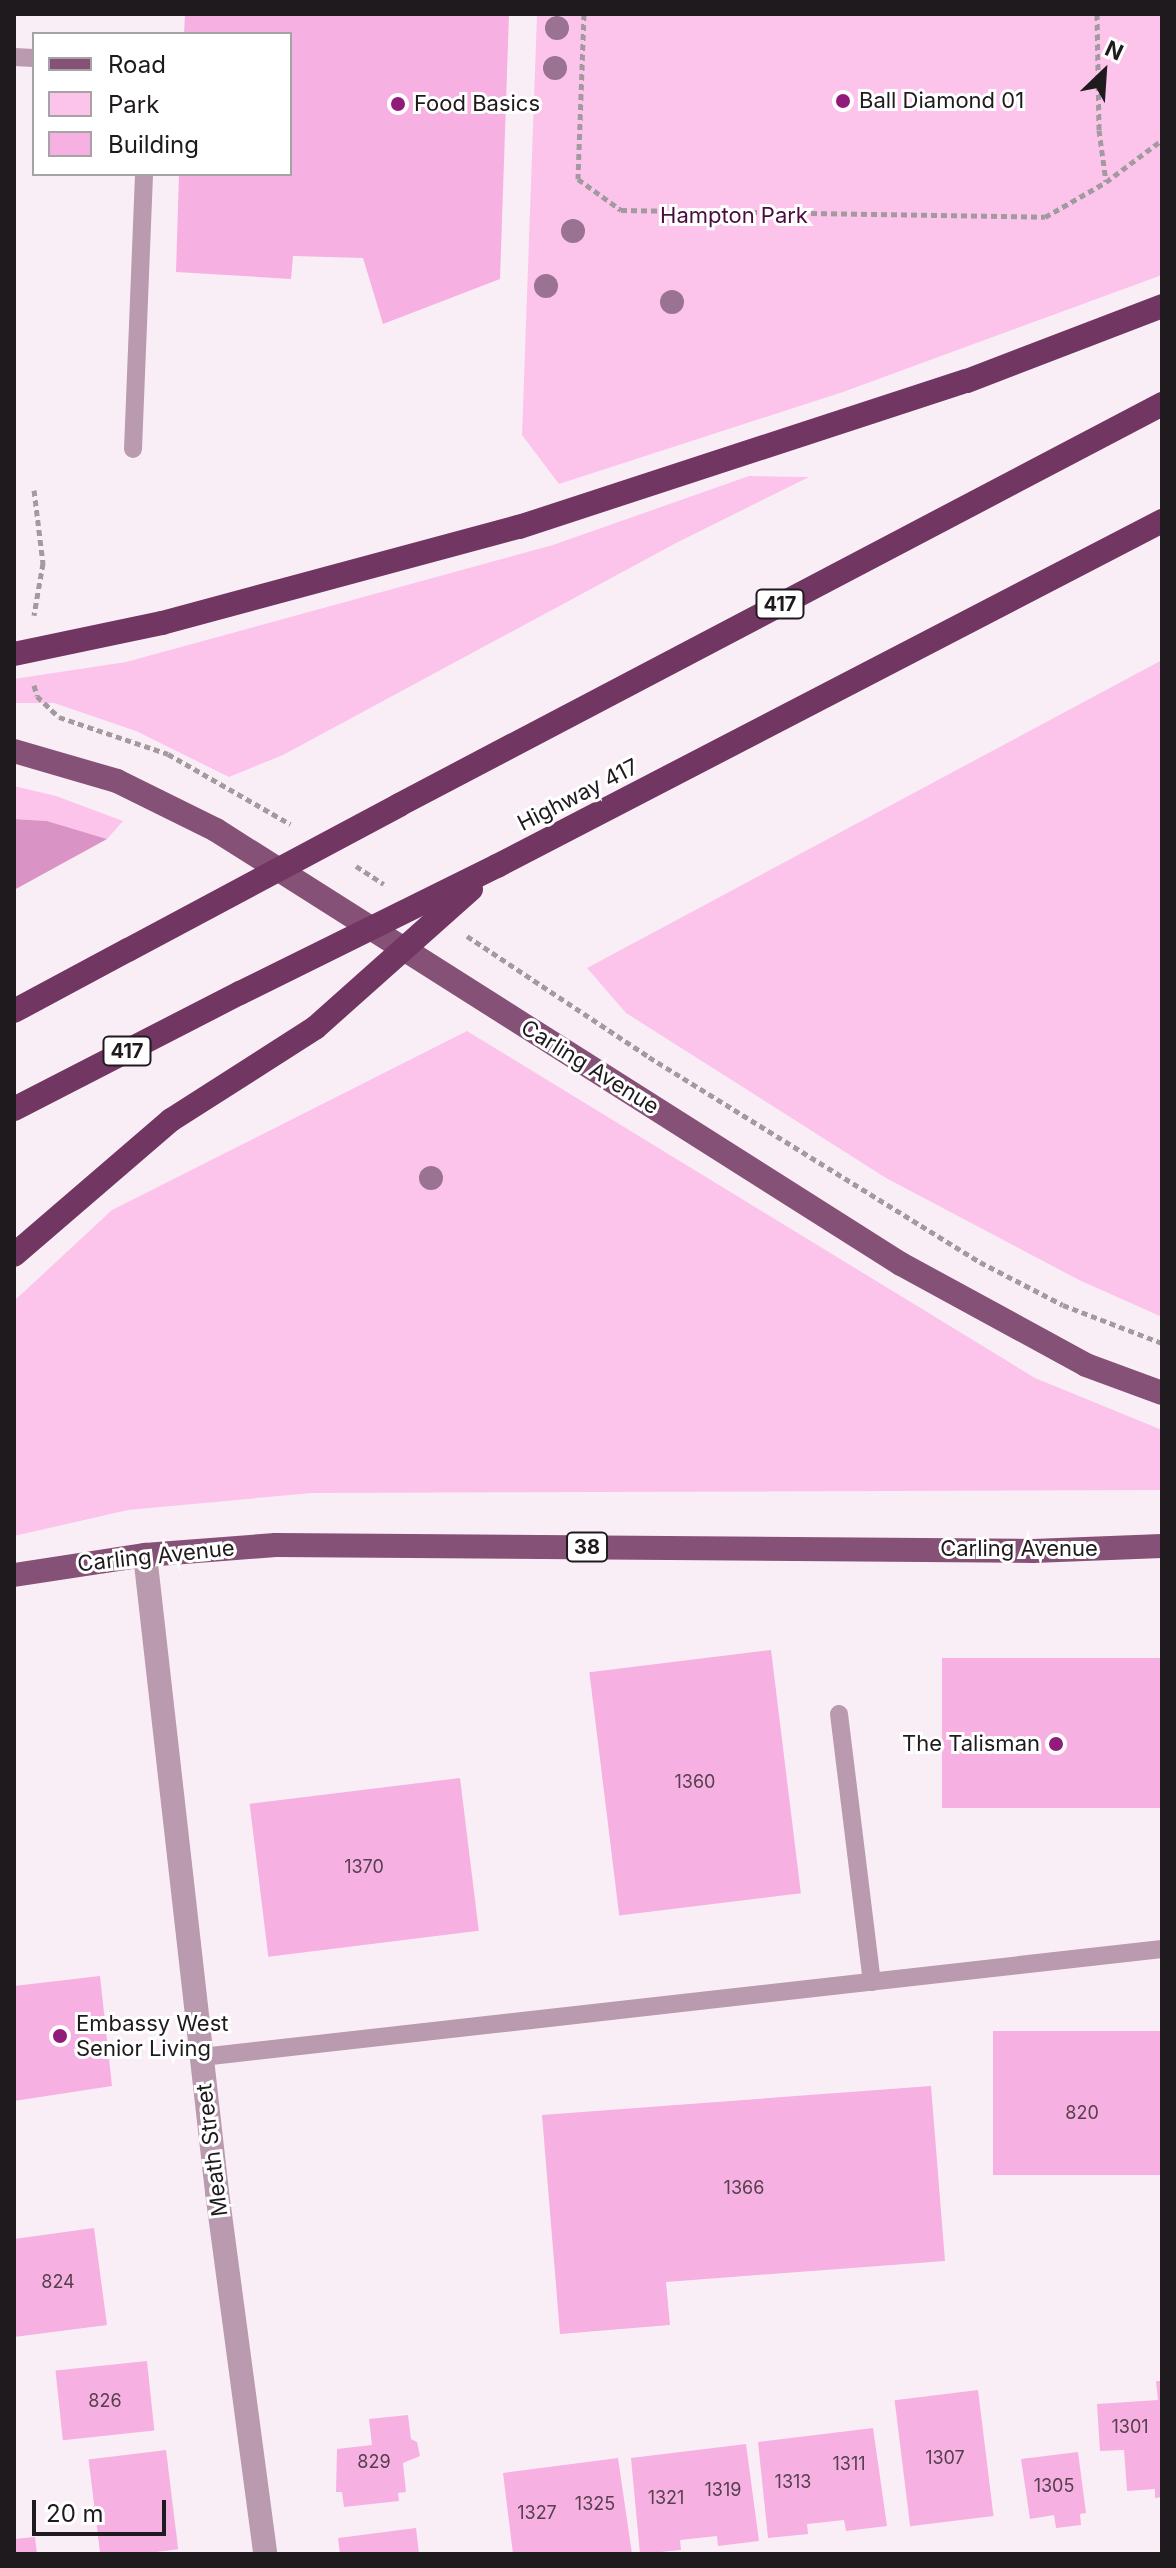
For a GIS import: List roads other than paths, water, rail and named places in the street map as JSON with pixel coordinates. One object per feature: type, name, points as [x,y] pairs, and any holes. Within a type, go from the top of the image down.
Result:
[{"type":"highway","points":[[19,652],[162,623],[519,527],[967,381],[1162,306]]},
{"type":"highway","name":"417","points":[[14,1011],[1162,404]]},
{"type":"highway","name":"Highway 417","points":[[14,1109],[497,866],[1162,521]]},
{"type":"highway","points":[[14,1255],[171,1120],[315,1028],[497,866]]},
{"type":"main road","name":"Carling Avenue","points":[[14,751],[117,781],[216,830],[901,1264],[1073,1358],[1162,1393]]},
{"type":"main road","name":"Carling Avenue","points":[[14,1575],[145,1555],[276,1545],[1033,1551],[1162,1546]]},
{"type":"street","name":"Meath Street","points":[[145,1555],[202,2057],[265,2554]]},
{"type":"lane","points":[[133,449],[144,176]]},
{"type":"lane","points":[[839,1714],[872,1982]]},
{"type":"lane","points":[[202,2057],[1162,1949]]},
{"type":"place","name":"Ball Diamond 01","points":[[843,101]]},
{"type":"place","name":"Food Basics","points":[[398,104]]},
{"type":"place","name":"The Talisman","points":[[1056,1744]]},
{"type":"place","name":"Embassy West Senior Living","points":[[60,2036]]},
{"type":"park label","name":"Hampton Park","points":[[734,216]]}]
